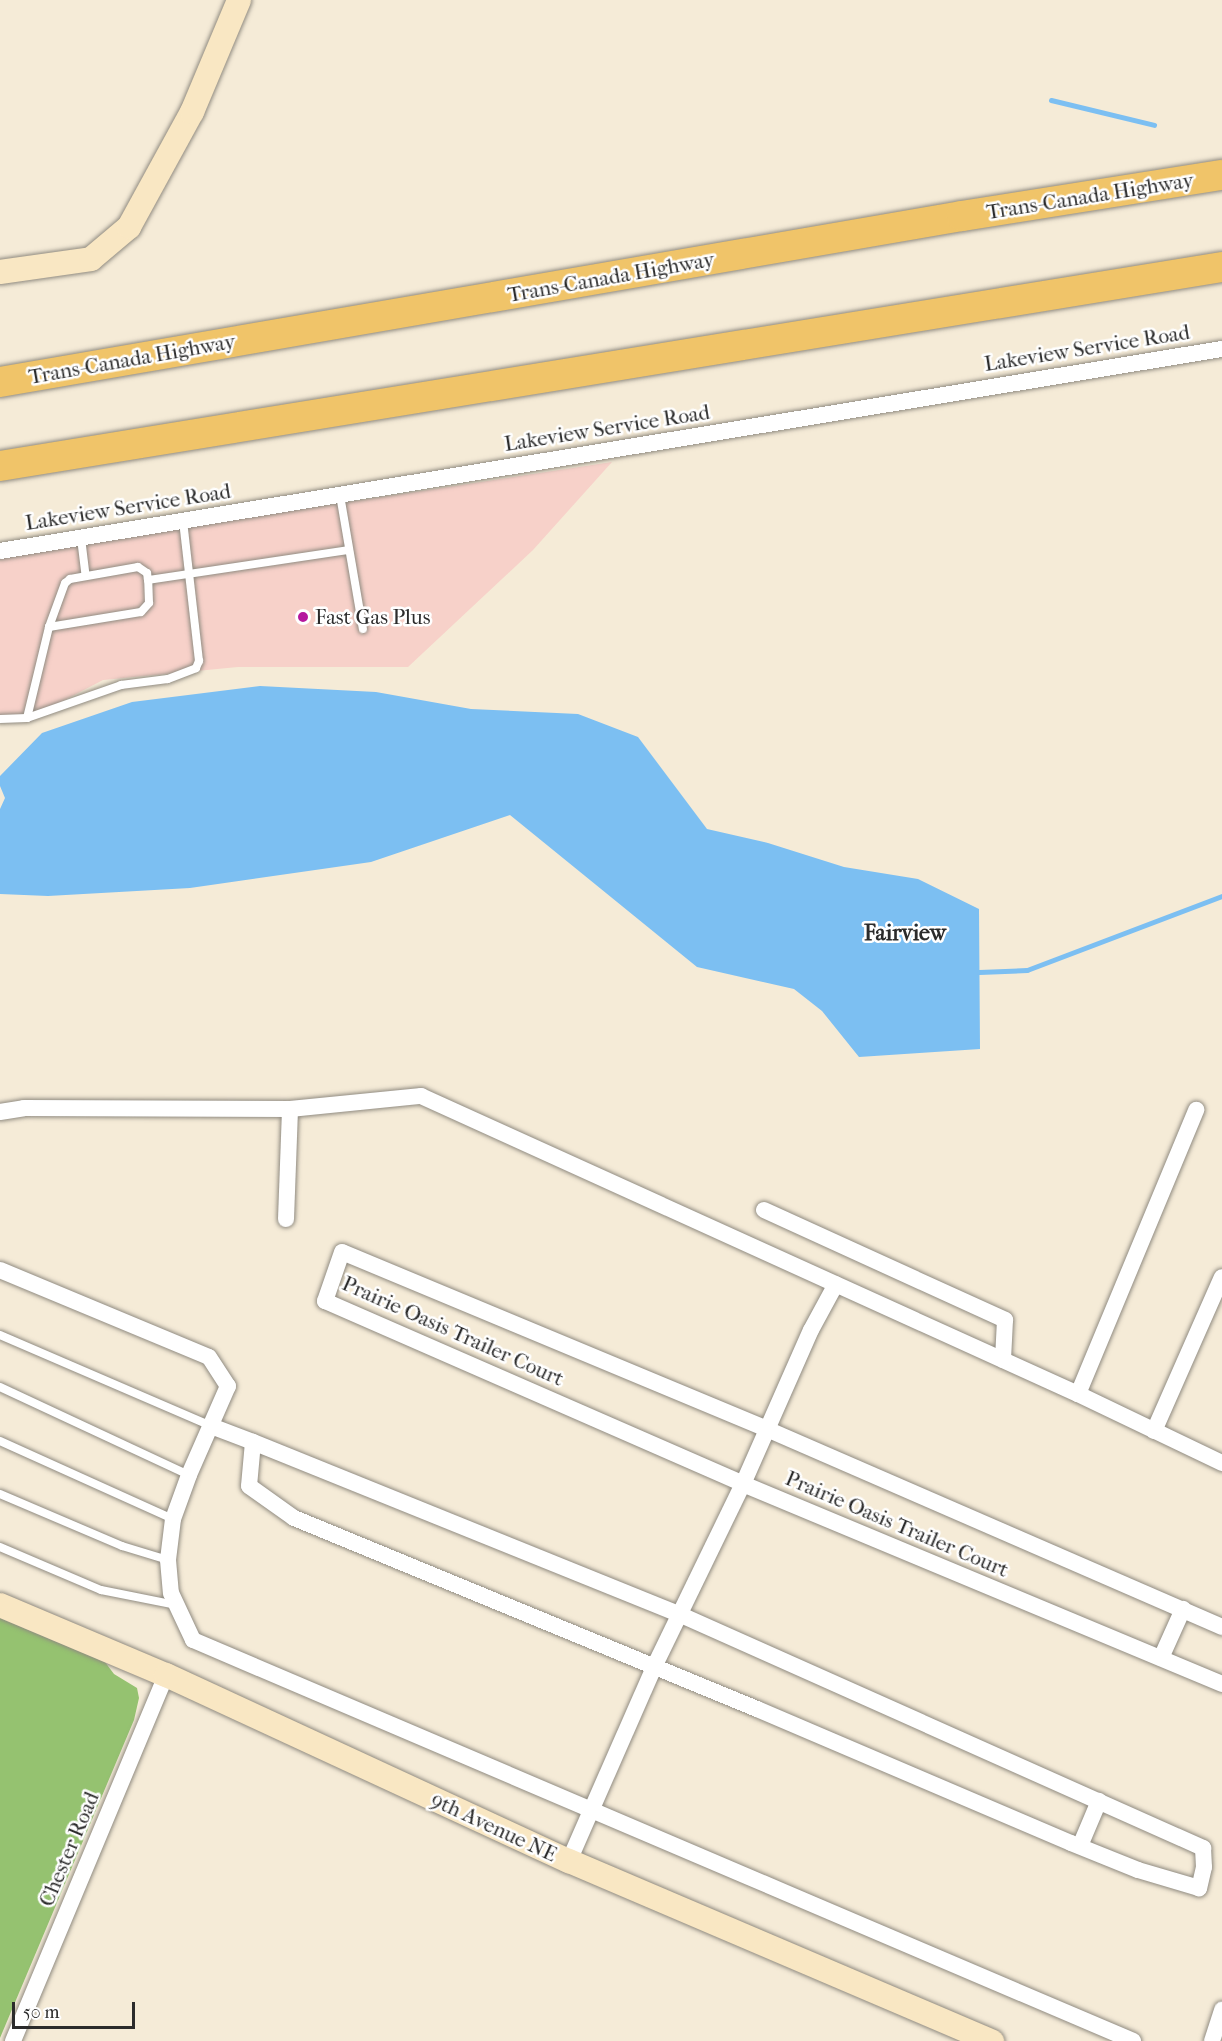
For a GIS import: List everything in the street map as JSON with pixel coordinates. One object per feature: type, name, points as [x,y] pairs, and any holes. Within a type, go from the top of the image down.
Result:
[{"type":"highway","name":"Trans-Canada Highway","points":[[0,382],[950,218],[1222,175]]},
{"type":"highway","points":[[0,466],[1222,267]]},
{"type":"street","points":[[0,272],[91,259],[129,226],[192,112],[239,0]]},
{"type":"street","name":"Lakeview Service Road","points":[[0,551],[1222,349]]},
{"type":"street","points":[[0,1112],[24,1108],[290,1109],[421,1096],[731,1239],[1078,1394],[1222,1463]]},
{"type":"street","points":[[286,1219],[290,1109]]},
{"type":"street","points":[[1078,1394],[1196,1110]]},
{"type":"street","points":[[764,1210],[1005,1320],[1003,1360]]},
{"type":"street","name":"Prairie Oasis Trailer Court","points":[[1222,1627],[767,1429],[342,1252],[325,1301],[743,1484],[1222,1684]]},
{"type":"street","points":[[0,1270],[209,1357],[228,1386],[189,1475],[173,1519],[168,1560],[171,1593],[193,1640],[1133,2041]]},
{"type":"street","points":[[1154,1431],[1222,1277]]},
{"type":"street","points":[[569,1861],[654,1667],[681,1615],[812,1330],[836,1284]]},
{"type":"street","points":[[211,1426],[253,1442],[681,1615],[1203,1848],[1204,1867],[1199,1888],[1138,1870],[969,1797],[294,1518],[249,1486],[253,1442]]},
{"type":"street","name":"9th Avenue NE","points":[[0,1605],[166,1675],[569,1861],[992,2041]]},
{"type":"street","points":[[1161,1658],[1183,1609]]},
{"type":"street","name":"Chester Road","points":[[13,2041],[166,1675]]},
{"type":"street","points":[[1080,1846],[1098,1801]]},
{"type":"street","points":[[1212,2041],[1222,2010]]},
{"type":"lane","points":[[340,495],[363,629]]},
{"type":"lane","points":[[0,719],[27,718],[121,685],[168,679],[196,668],[198,661],[183,521]]},
{"type":"lane","points":[[81,538],[86,576]]},
{"type":"lane","points":[[148,580],[349,550]]},
{"type":"lane","points":[[27,718],[49,627],[65,583],[86,576],[138,567],[147,573],[149,603],[141,612],[49,627]]},
{"type":"lane","points":[[0,1335],[211,1426]]},
{"type":"lane","points":[[0,1387],[189,1475]]},
{"type":"lane","points":[[0,1441],[173,1519]]},
{"type":"lane","points":[[0,1494],[122,1546],[168,1560]]},
{"type":"lane","points":[[0,1547],[101,1590],[176,1605]]},
{"type":"shaded area","points":[[612,462],[533,550],[408,667],[238,667],[103,680],[32,717],[0,722],[0,555]]},
{"type":"green space","points":[[0,1618],[105,1662],[114,1674],[137,1688],[139,1698],[134,1720],[0,2038]]},
{"type":"water","points":[[260,686],[376,692],[471,709],[578,714],[638,737],[707,829],[768,843],[844,867],[918,879],[979,909],[980,1049],[859,1057],[822,1011],[794,989],[697,967],[510,815],[371,862],[190,888],[48,896],[0,894],[0,809],[5,798],[0,786],[0,776],[42,733],[132,702]]},
{"type":"waterway","points":[[1051,100],[1154,125]]},
{"type":"waterway","points":[[979,972],[1027,970],[1222,896]]},
{"type":"place","name":"Fast Gas Plus","points":[[303,617]]},
{"type":"district","name":"Fairview","points":[[905,934]]}]
